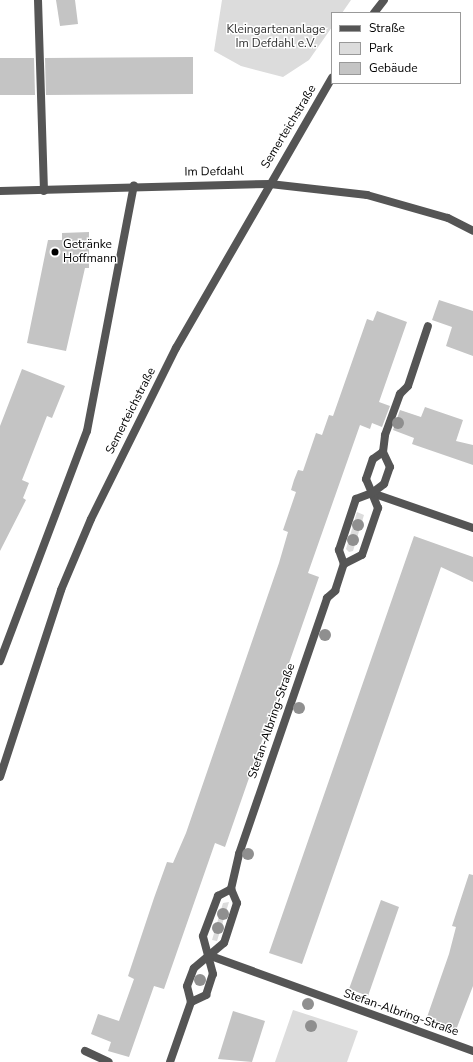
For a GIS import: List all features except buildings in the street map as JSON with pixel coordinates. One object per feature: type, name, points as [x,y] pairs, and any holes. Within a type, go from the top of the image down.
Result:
[{"type":"street","points":[[38,0],[44,191]]},
{"type":"street","points":[[375,12],[384,0]]},
{"type":"street","name":"Semerteichstraße","points":[[0,777],[62,590],[91,519],[176,348],[331,80]]},
{"type":"street","name":"Im Defdahl","points":[[0,192],[44,191],[134,185],[270,184],[367,195],[448,218],[473,231]]},
{"type":"street","points":[[0,661],[87,431],[134,185]]},
{"type":"street","points":[[383,452],[373,459],[366,479],[372,493],[378,508],[362,555],[344,564],[339,550],[356,499],[372,493],[384,484],[390,467],[383,452],[385,435],[400,394],[408,386],[428,326]]},
{"type":"street","points":[[372,493],[473,528]]},
{"type":"street","name":"Stefan-Albring-Straße","points":[[170,1062],[191,1002],[187,986],[194,968],[224,943],[237,903],[231,889],[238,854],[314,636],[344,564]]},
{"type":"street","points":[[191,1002],[206,995],[213,974],[203,936],[218,896],[231,889]]},
{"type":"street","name":"Stefan-Albring-Straße","points":[[208,955],[473,1051]]},
{"type":"street","points":[[85,1051],[109,1062]]},
{"type":"green space","name":"Kleingartenanlage Im Defdahl e.V.","points":[[222,0],[351,0],[343,12],[331,12],[331,28],[309,60],[283,77],[241,66],[214,51]]},
{"type":"green space","points":[[357,512],[364,515],[353,551],[349,552],[346,549]]},
{"type":"green space","points":[[229,902],[217,941],[212,940],[223,903]]},
{"type":"green space","points":[[293,1010],[358,1031],[347,1062],[275,1062]]},
{"type":"place","name":"Getränke Hoffmann","points":[[55,252]]}]
